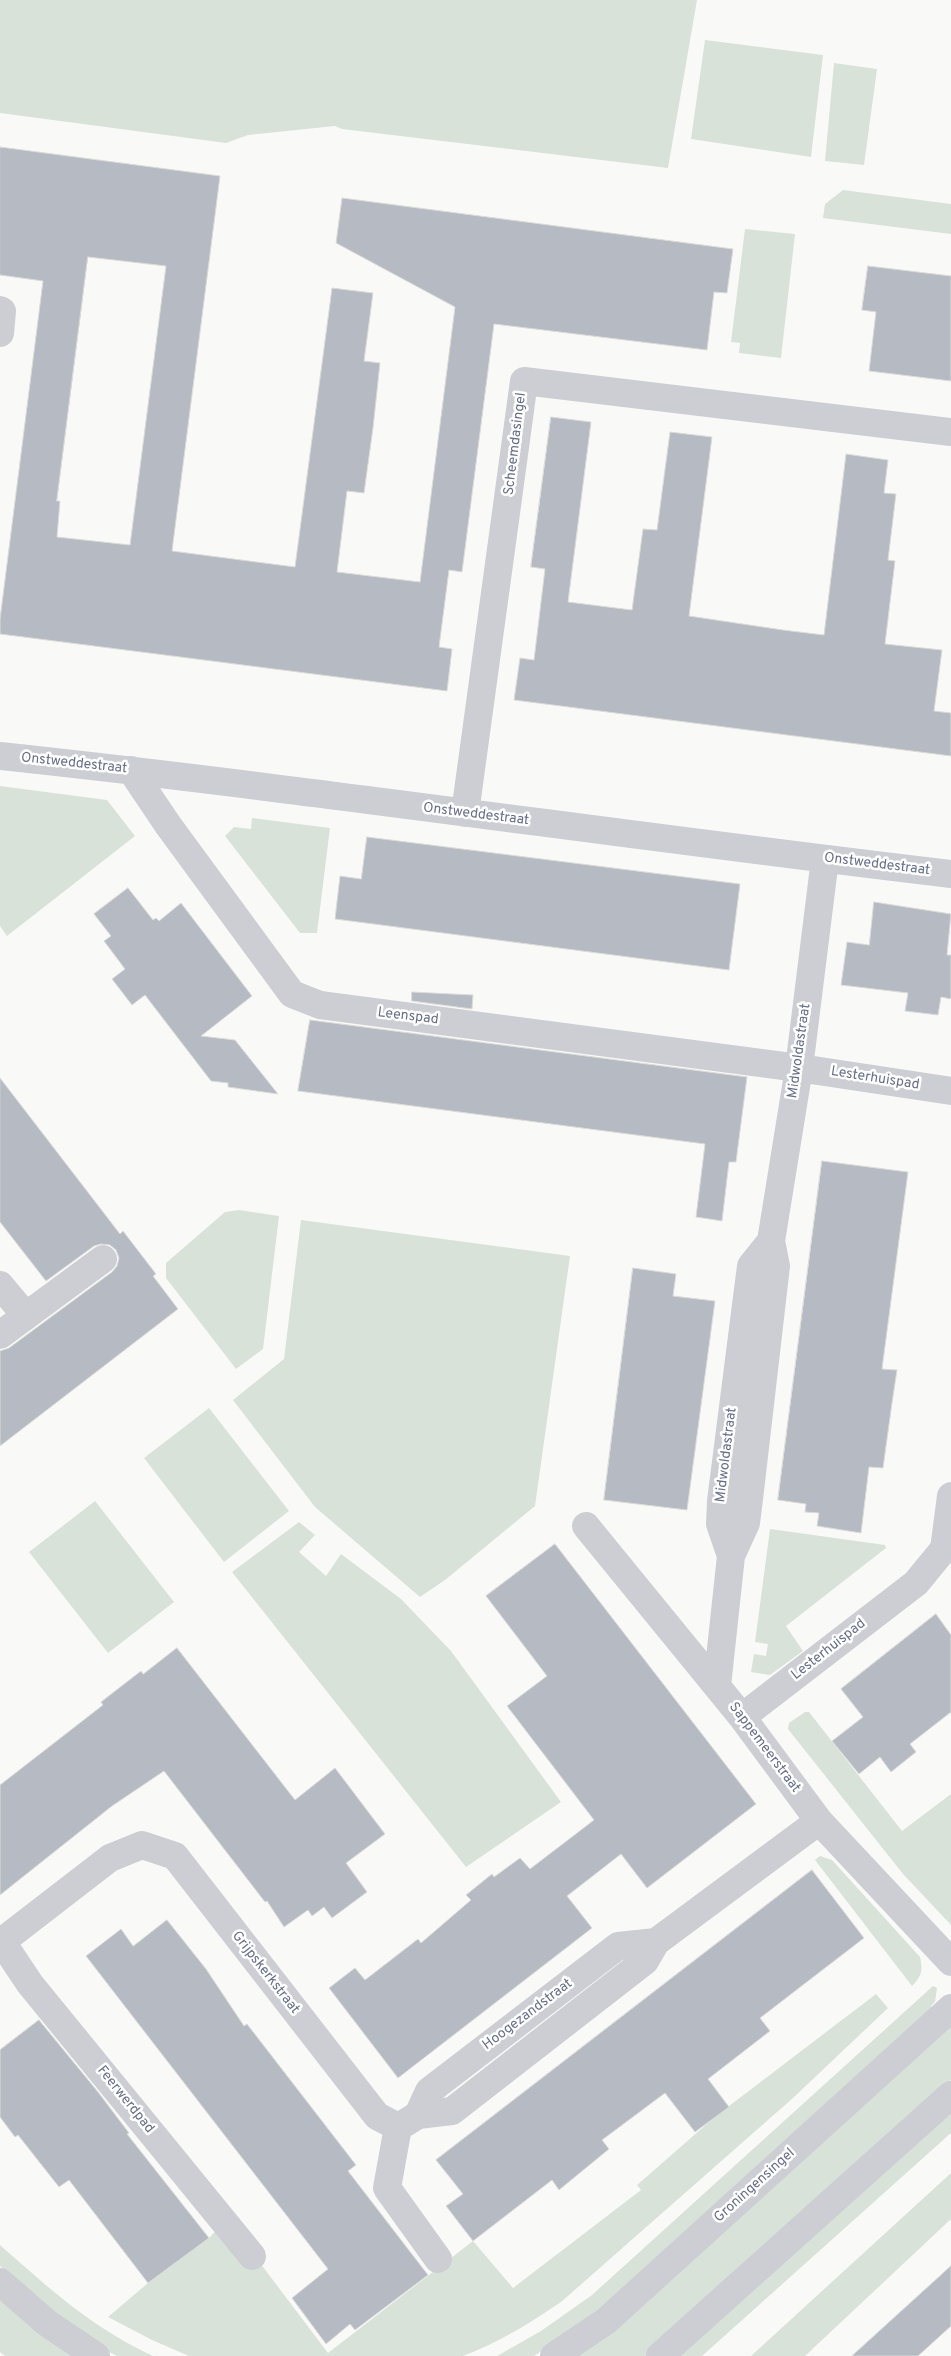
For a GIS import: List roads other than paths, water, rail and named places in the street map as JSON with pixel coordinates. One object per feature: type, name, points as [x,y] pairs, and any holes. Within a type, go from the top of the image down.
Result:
[{"type":"street","points":[[0,310],[2,311],[0,333]]},
{"type":"street","name":"Scheemdasingel","points":[[464,813],[498,584],[524,381],[951,432]]},
{"type":"street","name":"Onstweddestraat","points":[[0,756],[131,770],[951,874]]},
{"type":"street","name":"Leenspad","points":[[131,770],[168,825],[292,994],[320,1005],[798,1068]]},
{"type":"street","name":"Midwoldastraat","points":[[716,1686],[730,1556],[746,1523],[776,1266],[771,1241],[798,1068],[825,859]]},
{"type":"street","name":"Lesterhuispad","points":[[798,1068],[951,1091]]},
{"type":"street","points":[[0,1335],[103,1259]]},
{"type":"street","points":[[0,1285],[26,1316]]},
{"type":"street","name":"Lesterhuispad","points":[[742,1717],[916,1583],[944,1549],[951,1496]]},
{"type":"street","name":"Sappemeerstraat","points":[[586,1526],[742,1717],[819,1820],[951,1962]]},
{"type":"street","name":"Hoogezandstraat","points":[[408,2121],[452,2111],[645,1961],[656,1942],[819,1820]]},
{"type":"street","name":"Grijpskerkstraat","points":[[1,1942],[110,1858],[142,1845],[175,1856],[377,2116],[408,2121]]},
{"type":"street","name":"Feerwerdpad","points":[[1,1942],[30,1984],[252,2256]]},
{"type":"street","name":"Groningensingel","points":[[554,2356],[606,2321],[951,2008]]},
{"type":"street","points":[[660,2356],[951,2094]]},
{"type":"street","points":[[408,2121],[387,2188],[438,2259]]},
{"type":"street","points":[[0,2282],[47,2323],[96,2356]]}]
